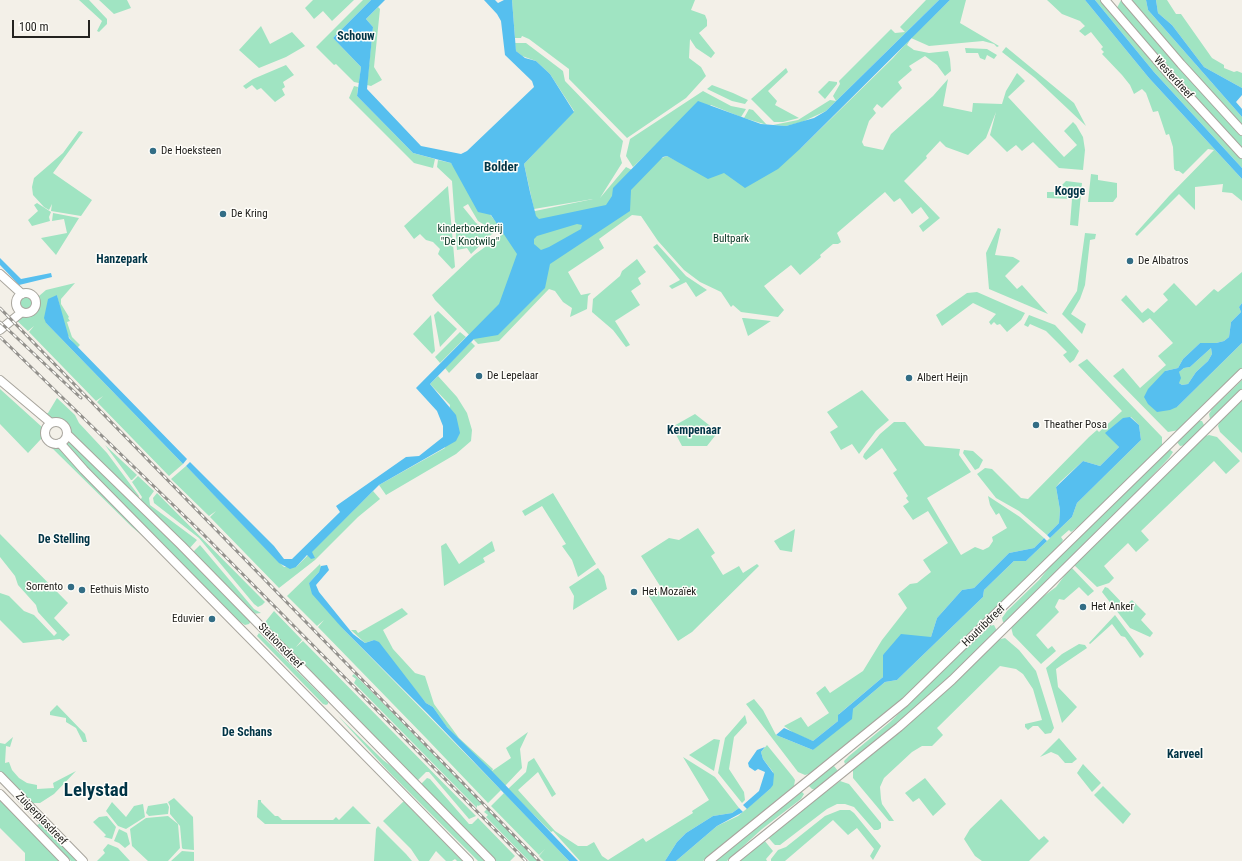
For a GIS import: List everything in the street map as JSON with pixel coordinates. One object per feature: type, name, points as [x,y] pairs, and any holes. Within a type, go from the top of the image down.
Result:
[{"type":"main road","name":"Westerdreef","points":[[1105,0],[1166,71],[1242,154]]},
{"type":"main road","name":"Westerdreef","points":[[1126,0],[1242,131]]},
{"type":"main road","points":[[0,274],[19,303]]},
{"type":"main road","points":[[0,282],[19,303]]},
{"type":"main road","points":[[0,324],[19,303]]},
{"type":"main road","points":[[0,330],[19,303]]},
{"type":"main road","name":"Houtribdreef","points":[[709,861],[905,702],[1242,372]]},
{"type":"main road","points":[[0,380],[48,425]]},
{"type":"main road","points":[[0,386],[43,424],[48,425]]},
{"type":"main road","name":"Houtribdreef","points":[[733,861],[899,727],[952,680],[1242,394]]},
{"type":"main road","points":[[55,421],[62,423],[66,427],[67,434],[60,443],[54,444],[49,441],[45,435],[48,425],[55,421]]},
{"type":"main road","name":"Stationsdreef","points":[[67,434],[181,545],[491,861]]},
{"type":"main road","name":"Stationsdreef","points":[[60,443],[84,470],[469,861]]},
{"type":"main road","name":"Zuigerplasdreef","points":[[0,776],[83,861]]},
{"type":"main road","name":"Zuigerplasdreef","points":[[0,794],[65,861]]},
{"type":"green space","points":[[79,0],[89,0],[107,19],[107,24],[99,32],[97,31],[102,21]]},
{"type":"green space","points":[[99,0],[127,0],[131,8],[114,14]]},
{"type":"green space","points":[[313,0],[354,0],[332,21],[323,11],[314,19],[305,8]]},
{"type":"green space","points":[[363,0],[371,0],[333,38],[361,67],[359,83],[354,82],[316,47]]},
{"type":"green space","points":[[512,0],[695,0],[691,10],[705,15],[707,20],[707,26],[699,33],[715,53],[711,58],[696,48],[690,39],[689,58],[701,67],[706,76],[686,98],[627,138],[569,79],[569,69],[529,39],[522,36],[521,38],[515,38]]},
{"type":"green space","points":[[926,0],[939,0],[826,111],[802,122],[786,126],[773,125],[798,120],[830,100],[836,101],[833,96],[840,84],[839,81],[891,29],[895,33],[905,32],[900,27]]},
{"type":"green space","points":[[950,0],[966,0],[960,23],[999,46],[997,47],[994,44],[983,41],[929,46],[911,38]]},
{"type":"green space","points":[[1047,0],[1085,0],[1149,78],[1242,179],[1242,201],[1232,193],[1222,192],[1223,184],[1195,187],[1195,210],[1179,194],[1137,236],[1135,234],[1169,196],[1214,150],[1208,149],[1183,174],[1176,171],[1174,169],[1173,147],[1169,134],[1166,135],[1158,111],[1153,112],[1146,93],[1142,89],[1134,94],[1130,85],[1122,75],[1102,54],[1104,52],[1101,49],[1103,47],[1091,32],[1085,36],[1079,31],[1085,26],[1080,21],[1062,14]]},
{"type":"green space","points":[[1095,0],[1102,0],[1242,158],[1242,168],[1154,72]]},
{"type":"green space","points":[[1121,0],[1242,136],[1242,148],[1224,132],[1117,8]]},
{"type":"green space","points":[[1133,0],[1146,0],[1148,10],[1242,117],[1242,126],[1133,3]]},
{"type":"green space","points":[[1156,0],[1167,0],[1176,14],[1181,14],[1212,58],[1224,65],[1224,68],[1242,73],[1242,88],[1204,67],[1172,25],[1158,13]]},
{"type":"green space","points":[[378,7],[380,9],[374,67],[382,80],[371,86],[367,85],[373,27],[366,19]]},
{"type":"green space","points":[[261,26],[270,44],[292,32],[305,46],[286,57],[259,68],[239,50]]},
{"type":"green space","name":"Bultpark","points":[[911,38],[907,45],[914,50],[929,53],[948,51],[951,71],[945,76],[937,65],[925,56],[909,66],[912,70],[898,82],[902,88],[882,108],[877,104],[873,109],[876,113],[869,121],[862,142],[864,146],[883,150],[891,134],[933,96],[948,79],[943,106],[972,112],[973,103],[1002,104],[1006,91],[1017,73],[1025,81],[1008,97],[1064,157],[1077,145],[1064,131],[1073,122],[1083,137],[1085,150],[1083,170],[1059,168],[1033,142],[1022,151],[1016,145],[1007,152],[990,135],[996,112],[986,138],[968,155],[946,147],[940,141],[926,156],[927,158],[904,181],[940,218],[923,232],[919,226],[929,218],[921,207],[912,214],[900,198],[894,202],[885,192],[837,233],[841,242],[838,244],[833,244],[820,255],[821,257],[800,275],[791,265],[764,286],[784,310],[778,317],[741,312],[733,305],[731,307],[721,292],[700,282],[684,270],[658,241],[641,216],[632,215],[599,239],[604,248],[568,272],[581,295],[591,293],[588,296],[587,309],[570,317],[572,308],[563,302],[555,291],[549,289],[499,341],[478,344],[435,300],[432,295],[474,255],[535,211],[593,199],[534,209],[524,164],[574,111],[550,74],[536,61],[522,56],[516,51],[515,43],[526,43],[563,71],[565,81],[623,141],[620,156],[622,163],[600,198],[626,167],[632,170],[667,156],[675,160],[723,173],[801,148],[893,58]]},
{"type":"green space","points":[[1006,47],[1074,103],[1086,126],[1035,78],[1002,52]]},
{"type":"green space","points":[[965,48],[987,49],[997,55],[994,59],[987,55],[985,60],[980,58],[978,53],[966,53]]},
{"type":"green space","points":[[286,65],[294,75],[283,82],[285,87],[282,89],[285,95],[275,102],[261,88],[257,90],[252,85],[246,89],[243,86],[253,79]]},
{"type":"green space","points":[[786,68],[788,72],[768,91],[777,101],[775,105],[799,118],[783,122],[774,122],[751,99]]},
{"type":"green space","points":[[829,81],[837,82],[837,84],[825,99],[818,92]]},
{"type":"green space","points":[[712,85],[748,100],[745,104],[732,101],[707,89]]},
{"type":"green space","points":[[354,86],[358,87],[357,96],[413,153],[435,159],[433,168],[414,163],[349,98]]},
{"type":"green space","points":[[703,91],[731,106],[746,109],[741,117],[711,105],[659,142],[633,167],[626,156],[630,139]]},
{"type":"green space","points":[[749,109],[753,110],[767,125],[744,118]]},
{"type":"green space","points":[[79,131],[83,132],[53,173],[92,200],[81,216],[51,211],[52,204],[49,210],[44,207],[33,195],[32,187],[34,178],[63,153]]},
{"type":"green space","name":"kinderboerderij \"De Knotwilg\"","points":[[438,160],[451,163],[502,230],[498,233],[478,221],[468,204],[463,207],[476,223],[493,233],[471,254],[467,248],[457,250],[452,181],[437,167]]},
{"type":"green space","points":[[1091,174],[1098,175],[1098,180],[1117,183],[1117,197],[1113,202],[1088,202]]},
{"type":"green space","points":[[1066,181],[1082,183],[1078,226],[1070,225],[1072,199],[1047,198],[1047,192],[1055,192]]},
{"type":"green space","points":[[448,186],[455,267],[452,269],[438,254],[440,249],[433,242],[426,240],[420,234],[414,239],[404,226]]},
{"type":"green space","points":[[37,203],[51,212],[49,217],[50,221],[32,226],[28,220],[38,211],[34,205]]},
{"type":"green space","points":[[53,213],[79,218],[56,255],[41,238],[67,233],[64,219],[52,221]]},
{"type":"green space","points":[[998,228],[1001,229],[995,255],[1013,257],[1020,261],[1005,276],[1017,289],[1022,285],[1048,314],[989,289],[986,253]]},
{"type":"green space","points":[[1085,233],[1096,234],[1095,239],[1090,240],[1085,285],[1080,299],[1071,314],[1086,324],[1082,334],[1062,314],[1077,291]]},
{"type":"green space","points":[[657,244],[686,276],[707,290],[696,297],[686,282],[672,289],[669,286],[680,280],[653,247]]},
{"type":"green space","points":[[637,259],[646,272],[638,278],[641,284],[631,291],[640,305],[615,321],[630,345],[626,347],[613,330],[592,312],[593,299],[620,276],[622,271]]},
{"type":"green space","points":[[1242,272],[1242,303],[1239,307],[1241,312],[1231,322],[1229,337],[1224,341],[1216,343],[1200,343],[1183,359],[1178,368],[1165,371],[1177,407],[1242,343],[1242,369],[1179,430],[1168,432],[1113,376],[1123,368],[1140,388],[1166,365],[1158,356],[1173,343],[1150,318],[1143,323],[1121,300],[1126,295],[1142,313],[1148,308],[1154,313],[1168,300],[1163,294],[1174,283],[1196,306],[1214,289],[1218,292]]},
{"type":"green space","points":[[75,283],[61,299],[61,304],[69,317],[68,318],[70,321],[67,322],[72,337],[80,345],[77,348],[66,333],[57,295],[46,323],[183,464],[169,476],[97,402],[103,396],[96,401],[29,332],[34,326],[28,331],[14,318],[34,313],[38,309],[39,296],[46,290]]},
{"type":"green space","points":[[977,292],[1025,313],[1021,320],[1007,332],[1000,324],[997,325],[994,322],[991,325],[989,322],[996,314],[973,303],[942,326],[936,315],[967,293]]},
{"type":"green space","points":[[26,296],[32,298],[34,304],[32,310],[26,312],[20,310],[18,304],[20,298]]},
{"type":"green space","points":[[438,311],[457,329],[440,347],[434,315]]},
{"type":"green space","points":[[431,315],[435,351],[432,354],[413,334]]},
{"type":"green space","points":[[1029,315],[1055,325],[1079,351],[1074,360],[1070,363],[1063,355],[1067,352],[1046,331],[1030,324],[1028,327],[1024,325]]},
{"type":"green space","points":[[742,318],[744,318],[771,321],[748,336]]},
{"type":"green space","points":[[460,332],[466,337],[440,363],[435,357]]},
{"type":"green space","points":[[471,342],[475,346],[449,373],[445,368]]},
{"type":"green space","points":[[1211,348],[1212,354],[1208,361],[1196,372],[1188,384],[1182,385],[1179,383],[1179,372],[1184,368],[1190,367]]},
{"type":"green space","points":[[1087,359],[1162,437],[1162,446],[1086,521],[1071,532],[1069,530],[1061,537],[1063,540],[1059,547],[905,697],[812,773],[805,775],[798,772],[746,704],[754,699],[763,710],[776,735],[813,750],[853,709],[885,682],[897,680],[983,597],[984,590],[1014,561],[1026,561],[1072,517],[1077,503],[1141,440],[1139,425],[1131,417],[1106,433],[1119,447],[1100,466],[1083,461],[1060,482],[1056,487],[1060,510],[1059,523],[1047,535],[1019,511],[996,498],[977,474],[985,468],[992,469],[1021,498],[1028,499],[1089,437],[1097,430],[1099,432],[1122,411],[1078,365]]},
{"type":"green space","points":[[438,376],[457,397],[467,413],[472,430],[471,441],[456,454],[386,495],[379,485],[445,448],[450,405],[430,384]]},
{"type":"green space","points":[[1242,380],[1242,391],[1210,419],[1209,414],[1212,409]]},
{"type":"green space","points":[[0,389],[42,427],[41,439],[28,453],[0,424]]},
{"type":"green space","points":[[862,390],[889,420],[876,431],[859,454],[852,444],[841,450],[830,432],[838,427],[827,412]]},
{"type":"green space","points":[[57,398],[75,415],[79,423],[107,453],[139,496],[138,498],[70,433],[65,424],[59,420],[51,421],[42,414],[48,413]]},
{"type":"green space","points":[[1242,398],[1242,453],[1220,432],[1218,426],[1220,421]]},
{"type":"green space","points":[[695,414],[718,432],[707,446],[682,446],[672,427]]},
{"type":"green space","points":[[1198,421],[1202,421],[1205,427],[1186,445],[1180,446],[1177,442]]},
{"type":"green space","points":[[894,422],[905,422],[925,446],[960,449],[959,455],[971,472],[927,498],[961,555],[975,547],[983,550],[989,547],[993,541],[992,537],[1007,528],[999,513],[996,515],[990,505],[988,496],[1020,517],[1044,538],[1034,548],[1009,553],[974,588],[962,590],[937,618],[931,637],[883,655],[883,677],[839,714],[838,721],[813,741],[795,734],[784,726],[801,717],[808,727],[829,713],[816,693],[825,686],[830,693],[863,671],[882,640],[907,608],[898,594],[910,584],[917,583],[931,572],[923,560],[948,543],[928,511],[913,520],[903,506],[909,502],[906,498],[908,496],[893,473],[897,470],[882,448],[866,460],[863,457],[880,434]]},
{"type":"green space","points":[[1209,435],[1217,437],[1240,461],[1226,474],[1214,461],[1141,531],[1149,540],[1136,552],[1128,543],[1104,566],[1114,578],[1109,583],[1097,587],[1073,564],[1203,437]]},
{"type":"green space","points":[[67,440],[91,459],[173,540],[251,621],[249,624],[245,625],[237,620],[193,578],[64,443]]},
{"type":"green space","points":[[105,445],[137,475],[132,480],[131,480]]},
{"type":"green space","points":[[50,446],[59,446],[172,561],[132,527]]},
{"type":"green space","points":[[1169,449],[1173,452],[1169,458],[1117,513],[1006,622],[1003,622],[1002,618],[1007,611],[1039,580],[1056,559]]},
{"type":"green space","points":[[964,450],[973,451],[983,460],[979,468],[975,470],[963,453]]},
{"type":"green space","points":[[186,466],[284,567],[296,567],[373,491],[380,499],[358,517],[315,560],[279,588],[210,517],[216,511],[209,516],[171,479]]},
{"type":"green space","points":[[138,476],[154,491],[149,498],[150,505],[197,540],[188,550],[140,501],[142,497],[132,482]]},
{"type":"green space","points":[[157,493],[265,602],[262,605],[258,607],[254,604],[199,538],[154,503],[153,498]]},
{"type":"green space","points":[[553,493],[596,564],[578,577],[572,560],[562,546],[566,544],[542,506],[525,516],[522,511]]},
{"type":"green space","points":[[698,528],[715,553],[711,556],[723,575],[739,566],[743,573],[757,564],[759,566],[692,632],[678,641],[648,595],[655,590],[657,593],[662,589],[641,556],[669,538],[679,540]]},
{"type":"green space","points":[[795,529],[792,552],[780,550],[774,541]]},
{"type":"green space","points":[[0,534],[68,603],[54,618],[70,635],[63,641],[60,639],[23,643],[0,620],[0,593],[9,596],[24,611],[34,615],[54,636],[57,633],[38,612],[36,605],[18,585],[15,576],[0,557]]},
{"type":"green space","points":[[492,541],[495,551],[483,558],[485,562],[444,586],[441,546],[446,543],[459,564]]},
{"type":"green space","points":[[200,545],[254,609],[261,613],[253,614],[192,553]]},
{"type":"green space","points":[[320,564],[321,568],[319,572],[309,583],[343,629],[501,790],[488,803],[318,627],[324,620],[317,626],[287,596]]},
{"type":"green space","points":[[1071,567],[1094,591],[1088,596],[1079,587],[1064,600],[1059,599],[1055,607],[1059,612],[1036,635],[1048,649],[1052,646],[1056,651],[1041,664],[1013,635],[1011,627],[1033,604],[1056,587]]},
{"type":"green space","points":[[598,568],[604,576],[607,589],[573,610],[574,596],[569,587]]},
{"type":"green space","points":[[1105,587],[1108,588],[1125,606],[1132,600],[1146,614],[1141,620],[1153,633],[1150,637],[1130,628],[1102,592]]},
{"type":"green space","points":[[402,608],[408,614],[383,630],[393,649],[415,673],[425,676],[434,704],[459,738],[493,769],[492,771],[511,758],[506,748],[528,732],[520,749],[522,768],[505,786],[446,726],[433,707],[426,703],[374,640],[365,643],[351,630],[356,630],[358,633]]},
{"type":"green space","points":[[274,611],[302,640],[296,647],[303,641],[476,816],[469,819],[429,772],[426,772],[417,781],[312,675],[305,665],[295,655],[288,651],[265,625],[266,621]]},
{"type":"green space","points":[[1115,615],[1144,654],[1140,658],[1125,637],[1121,636],[1112,624],[1090,644],[1089,643]]},
{"type":"green space","points":[[994,625],[997,631],[930,695],[890,731],[845,764],[844,761],[849,756],[890,722],[989,626]]},
{"type":"green space","points":[[259,633],[328,702],[328,704],[323,704],[257,636]]},
{"type":"green space","points":[[1005,638],[1019,650],[1036,671],[1054,728],[1051,733],[1045,734],[1038,726],[1033,726],[1028,730],[1025,727],[1025,724],[1042,720],[1033,689],[1023,674],[1016,669],[1000,666],[937,728],[943,735],[932,746],[922,746],[912,752],[884,778],[880,787],[881,799],[882,804],[894,821],[889,821],[853,778],[853,769],[997,640]]},
{"type":"green space","points":[[1079,644],[1085,645],[1087,648],[1056,669],[1058,687],[1077,707],[1062,723],[1046,668],[1062,654]]},
{"type":"green space","points":[[354,674],[482,804],[477,805],[477,808],[354,683],[356,679],[352,676]]},
{"type":"green space","points":[[57,705],[85,734],[87,742],[83,742],[76,728],[66,722],[66,718],[50,715],[50,712]]},
{"type":"green space","points":[[745,715],[747,723],[734,737],[729,769],[744,792],[745,800],[742,803],[718,773],[725,738]]},
{"type":"green space","points":[[338,716],[391,766],[486,861],[478,861],[389,772]]},
{"type":"green space","points":[[13,737],[10,747],[6,746],[5,763],[9,762],[12,770],[19,778],[27,783],[37,785],[37,789],[54,788],[53,783],[76,771],[54,794],[40,803],[32,803],[0,772],[0,743],[5,744]]},
{"type":"green space","points":[[1059,738],[1077,759],[1072,763],[1065,763],[1058,755],[1051,752],[1040,757]]},
{"type":"green space","points":[[714,739],[720,740],[714,771],[689,755]]},
{"type":"green space","points":[[767,745],[795,780],[794,786],[703,861],[676,861],[717,826],[738,816],[770,789],[773,772],[763,759],[761,752]]},
{"type":"green space","points":[[683,757],[715,777],[739,808],[732,813],[713,816],[686,833],[677,842],[665,861],[580,861],[553,831],[551,832],[508,789],[526,772],[528,762],[534,758],[556,794],[552,797],[538,772],[518,790],[555,831],[578,846],[587,846],[594,842],[602,856],[608,860],[643,838],[646,842],[693,813],[692,811],[709,800]]},
{"type":"green space","points":[[1083,764],[1101,783],[1092,792],[1077,773]]},
{"type":"green space","points":[[834,766],[838,771],[817,790],[812,789],[808,785],[831,767]]},
{"type":"green space","points":[[427,778],[430,779],[469,824],[472,824],[478,818],[515,856],[510,861],[495,861],[420,785]]},
{"type":"green space","points":[[925,778],[946,804],[933,816],[919,798],[913,802],[905,793]]},
{"type":"green space","points":[[840,781],[849,784],[881,823],[881,828],[874,830],[854,807],[845,804],[837,804],[827,809],[780,845],[775,845],[767,836]]},
{"type":"green space","points":[[1103,786],[1131,814],[1123,824],[1094,795]]},
{"type":"green space","points":[[801,791],[804,794],[801,799],[762,829],[727,861],[713,861]]},
{"type":"green space","points":[[504,793],[569,861],[544,861],[539,856],[545,849],[539,855],[491,806]]},
{"type":"green space","points":[[174,798],[193,817],[194,850],[182,848],[180,826],[170,814],[170,806],[168,802]]},
{"type":"green space","points":[[0,799],[60,861],[25,861],[25,853],[0,828]]},
{"type":"green space","points":[[1001,799],[1039,840],[1044,836],[1049,841],[1029,861],[982,861],[975,856],[964,839],[970,829]]},
{"type":"green space","points":[[258,800],[261,800],[261,802],[275,816],[278,816],[282,820],[333,820],[336,817],[339,820],[353,806],[371,824],[265,824],[257,817]]},
{"type":"green space","points":[[404,801],[466,861],[457,861],[455,859],[452,861],[446,861],[436,851],[429,861],[419,861],[411,849],[383,821]]},
{"type":"green space","points":[[112,802],[126,817],[134,806],[143,804],[145,817],[126,829],[118,826],[106,811]]},
{"type":"green space","points":[[167,803],[169,807],[168,814],[149,816],[146,813],[148,806]]},
{"type":"green space","points":[[487,809],[537,861],[529,861],[486,817],[488,815],[484,812]]},
{"type":"green space","points":[[840,810],[850,810],[854,813],[881,846],[873,860],[870,856],[874,849],[857,828],[848,835],[833,820],[785,861],[771,861],[778,850],[786,847],[825,816]]},
{"type":"green space","points":[[107,816],[116,827],[112,839],[104,837],[106,835],[93,822],[99,817]]},
{"type":"green space","points":[[168,816],[178,824],[180,848],[168,861],[148,861],[132,846],[130,829],[146,818]]},
{"type":"green space","points":[[41,823],[78,861],[71,861],[38,828],[37,825]]},
{"type":"green space","points":[[378,826],[412,861],[374,861],[376,829]]},
{"type":"green space","points":[[119,829],[127,833],[130,844],[125,848],[114,841]]},
{"type":"green space","points":[[764,840],[773,851],[766,859],[767,861],[740,861]]},
{"type":"green space","points":[[108,844],[118,848],[130,861],[97,861],[105,853],[103,850]]},
{"type":"green space","points":[[182,851],[194,852],[194,861],[171,861]]},
{"type":"water","points":[[371,0],[385,0],[366,19],[373,27],[367,89],[421,146],[461,154],[467,151],[534,87],[532,81],[505,55],[501,21],[497,14],[484,0],[495,0],[498,3],[504,0],[512,0],[516,51],[525,58],[536,61],[550,74],[574,112],[524,164],[536,216],[539,219],[606,205],[612,196],[613,188],[698,101],[761,124],[786,126],[814,118],[826,111],[939,0],[950,0],[801,148],[778,169],[745,188],[724,173],[708,179],[667,156],[663,157],[631,190],[630,211],[550,264],[545,288],[498,335],[474,339],[430,384],[456,415],[460,433],[456,441],[379,485],[312,552],[315,558],[311,559],[307,555],[296,567],[290,569],[279,563],[186,466],[190,462],[274,546],[284,559],[292,559],[340,512],[336,506],[406,457],[419,456],[443,437],[443,426],[437,411],[416,388],[499,304],[517,254],[491,215],[478,212],[451,163],[413,153],[357,96],[361,67],[333,38]],"holes":[[[577,224],[582,225],[581,229],[549,247],[541,250],[534,244],[534,239],[537,236]]]},
{"type":"water","points":[[1085,0],[1095,0],[1154,72],[1242,168],[1242,179],[1149,78]]},
{"type":"water","points":[[1146,0],[1156,0],[1158,13],[1172,25],[1204,67],[1242,88],[1242,95],[1236,102],[1242,109],[1242,117],[1148,10]]},
{"type":"water","points":[[0,258],[21,279],[51,273],[52,277],[19,285],[0,265]]},
{"type":"water","points":[[57,295],[69,338],[187,459],[183,464],[46,323],[44,318],[48,299]]},
{"type":"water","points":[[1242,303],[1242,343],[1177,407],[1170,410],[1157,412],[1148,404],[1144,397],[1148,389],[1165,371],[1178,368],[1183,359],[1200,343],[1216,343],[1224,341],[1229,337],[1231,322],[1241,312],[1239,307]],"holes":[[[1211,348],[1212,354],[1208,361],[1196,372],[1188,384],[1182,385],[1179,383],[1181,378],[1179,372],[1184,368],[1190,367]]]},
{"type":"water","points":[[1130,417],[1139,425],[1141,440],[1077,503],[1072,517],[1050,538],[1047,535],[1059,523],[1060,510],[1056,487],[1083,461],[1100,466],[1119,447],[1105,433],[1123,418]]},
{"type":"water","points":[[1044,538],[1047,541],[1026,561],[1014,561],[984,590],[983,597],[897,680],[885,682],[853,709],[852,719],[813,750],[776,735],[784,728],[813,741],[838,721],[838,715],[883,677],[883,655],[901,634],[931,637],[937,618],[962,590],[974,588],[1009,553],[1034,548]]},
{"type":"water","points":[[327,565],[329,570],[316,585],[319,592],[353,634],[365,643],[374,640],[379,642],[426,703],[433,707],[447,727],[489,768],[578,861],[569,861],[428,714],[343,629],[312,594],[309,583],[319,572],[321,566]]},
{"type":"water","points":[[765,747],[761,752],[763,759],[774,774],[773,785],[747,809],[743,805],[759,791],[765,772],[758,769],[755,771],[749,767],[748,763],[757,750]]},
{"type":"water","points":[[739,808],[743,812],[717,826],[676,861],[665,861],[677,842],[686,833],[713,816],[732,813]]},
{"type":"railway","points":[[0,308],[539,861]]},
{"type":"railway","points":[[0,322],[81,398]]},
{"type":"railway","points":[[0,337],[202,533],[526,861]]},
{"type":"place","name":"De Hoeksteen","points":[[153,151]]},
{"type":"place","name":"De Kring","points":[[223,214]]},
{"type":"place","name":"De Albatros","points":[[1130,261]]},
{"type":"place","name":"De Lepelaar","points":[[479,376]]},
{"type":"place","name":"Albert Heijn","points":[[909,378]]},
{"type":"place","name":"Theather Posa","points":[[1036,425]]},
{"type":"place","name":"Sorrento","points":[[71,587]]},
{"type":"place","name":"Eethuis Misto","points":[[82,590]]},
{"type":"place","name":"Het Mozaïek","points":[[634,592]]},
{"type":"place","name":"Het Anker","points":[[1083,607]]},
{"type":"place","name":"Eduvier","points":[[212,619]]},
{"type":"district","name":"Schouw","points":[[356,37]]},
{"type":"district","name":"Bolder","points":[[501,168]]},
{"type":"district","name":"Kogge","points":[[1070,192]]},
{"type":"district","name":"Hanzepark","points":[[122,260]]},
{"type":"district","name":"Kempenaar","points":[[694,431]]},
{"type":"district","name":"De Stelling","points":[[64,540]]},
{"type":"district","name":"De Schans","points":[[247,733]]},
{"type":"district","name":"Karveel","points":[[1185,755]]},
{"type":"district","name":"Lelystad","points":[[96,791]]}]
